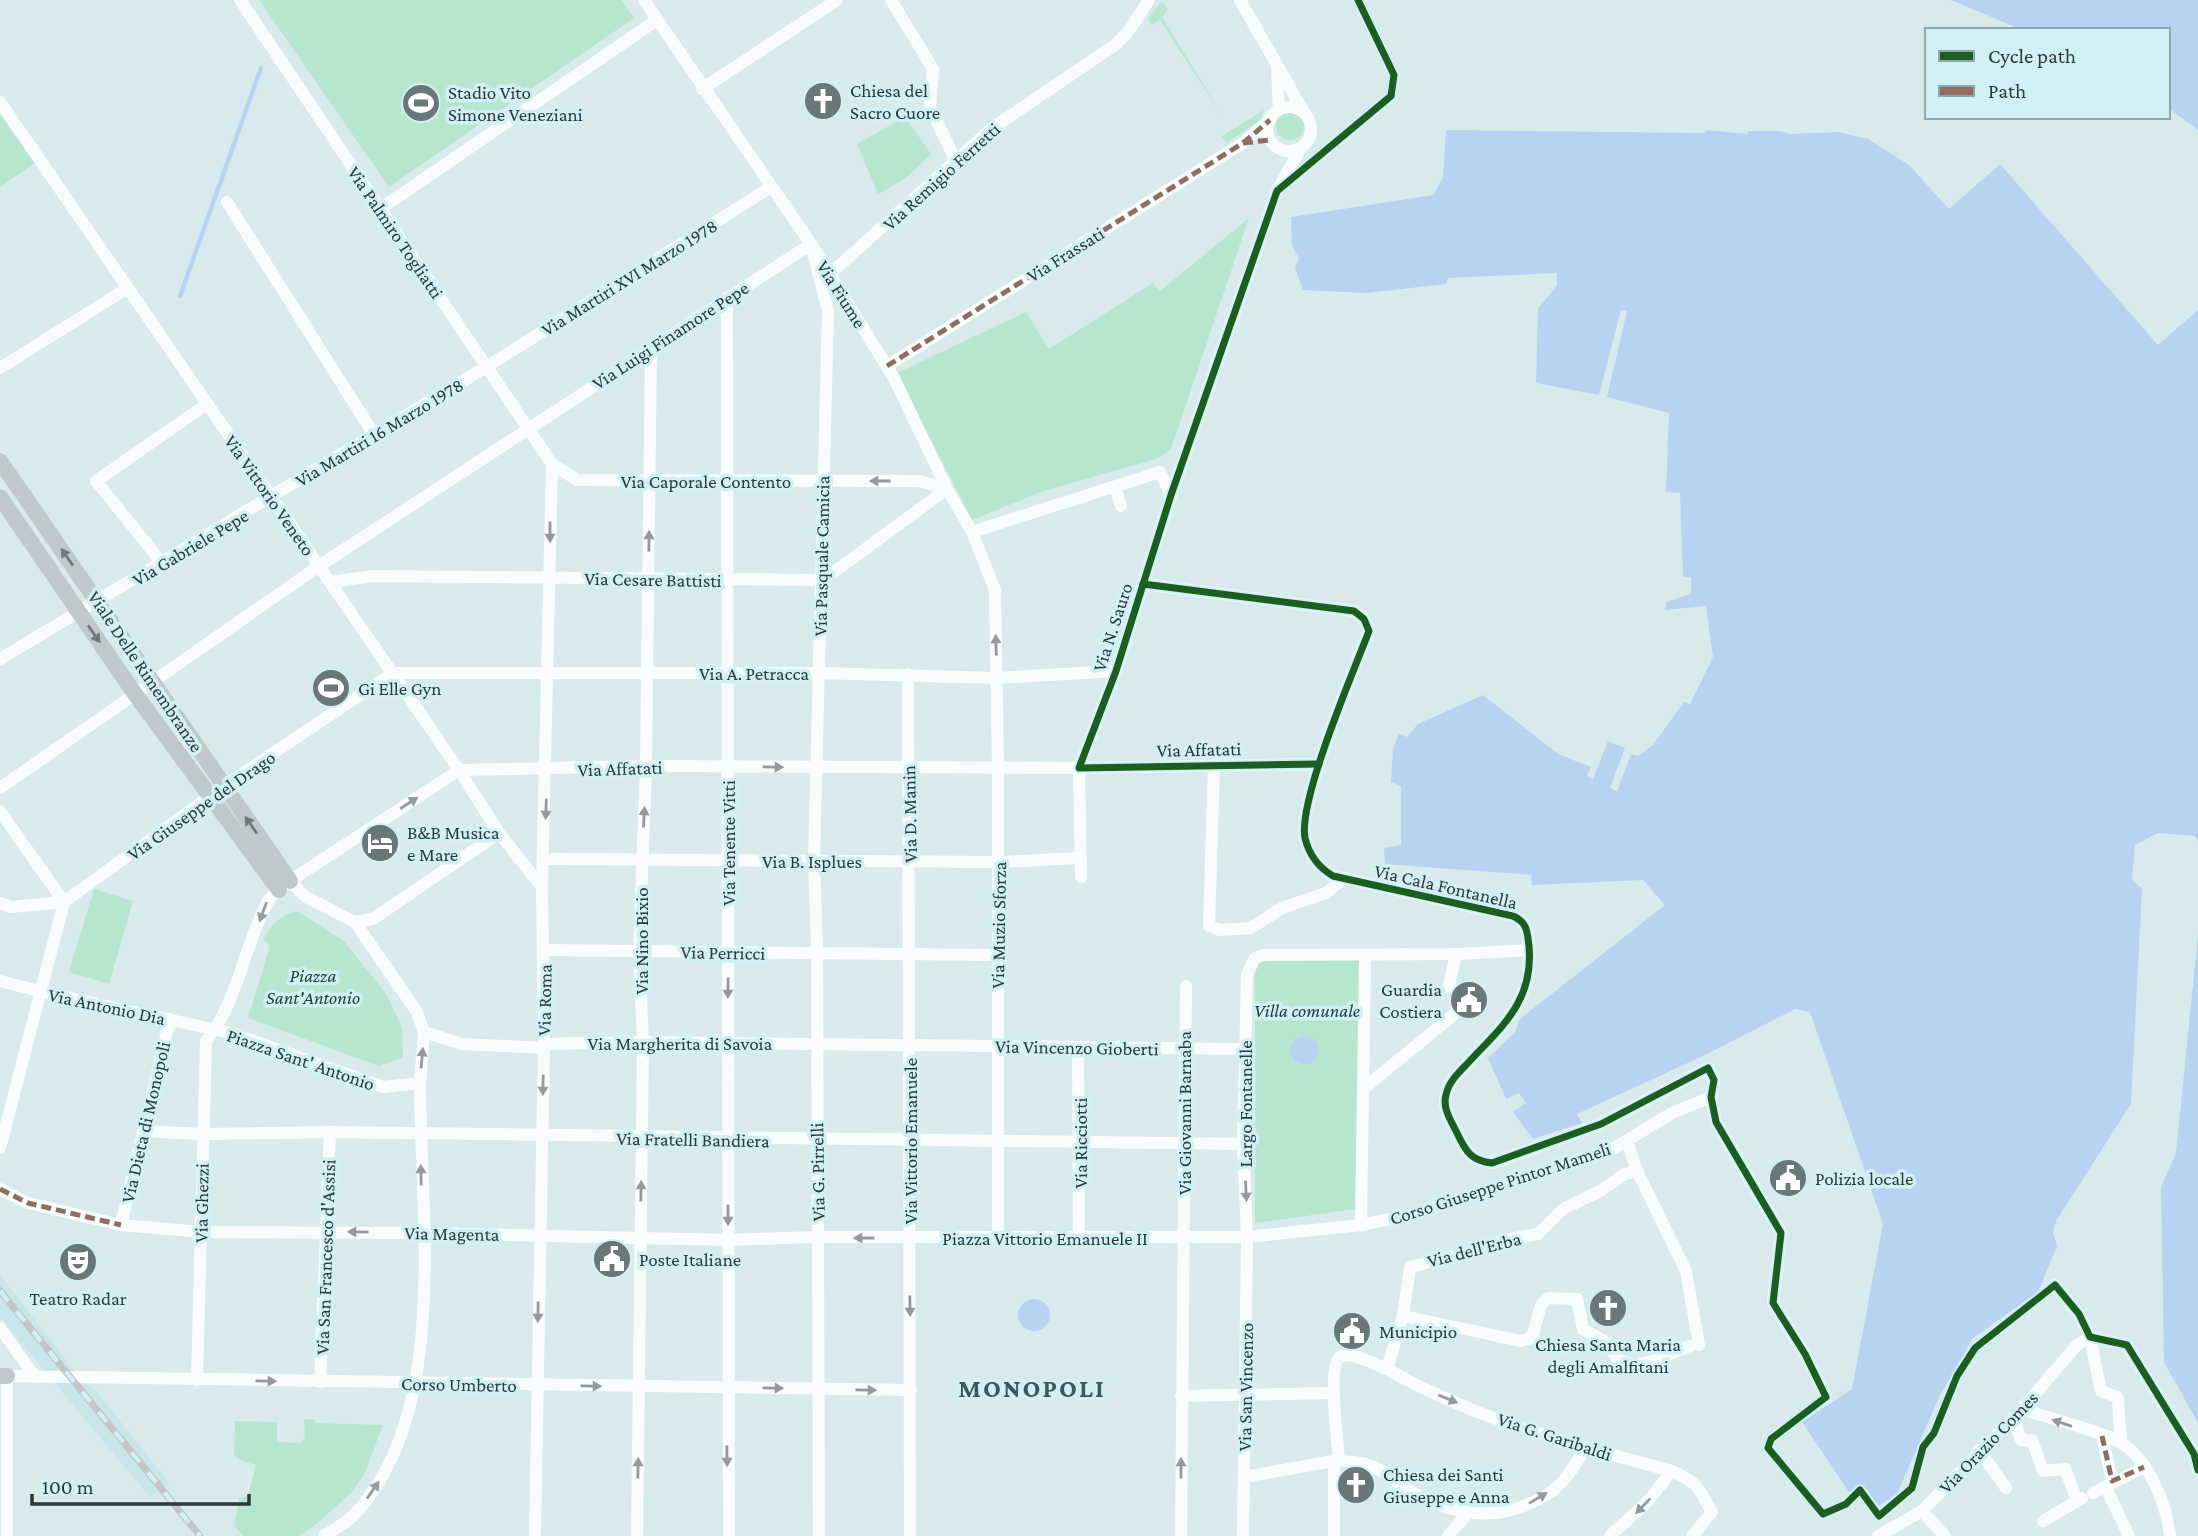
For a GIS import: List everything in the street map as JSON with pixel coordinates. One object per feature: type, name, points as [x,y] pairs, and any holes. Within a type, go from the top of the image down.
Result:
[{"type":"street","name":"Via Palmiro Togliatti","points":[[240,0],[552,464]]},
{"type":"street","name":"Via Fiume","points":[[643,0],[811,244],[887,366],[947,489],[972,532],[995,590],[995,611]]},
{"type":"street","points":[[702,89],[837,0]]},
{"type":"street","points":[[891,0],[933,69],[930,108],[956,161]]},
{"type":"street","name":"Via Remigio Ferretti","points":[[830,274],[991,129],[1115,45],[1128,32],[1149,0]]},
{"type":"street","points":[[1240,0],[1310,121],[1310,135],[1277,191]]},
{"type":"street","points":[[380,209],[657,20]]},
{"type":"street","points":[[1270,139],[1275,115],[1277,64]]},
{"type":"street","name":"Via Vittorio Veneto","points":[[0,102],[393,673],[499,833],[542,887]]},
{"type":"street","points":[[1275,115],[1293,108],[1306,114]]},
{"type":"street","name":"Via Frassati","points":[[887,366],[1243,143],[1275,115]]},
{"type":"street","points":[[1270,139],[1280,149],[1287,151],[1301,147]]},
{"type":"street","points":[[1243,143],[1270,139]]},
{"type":"street","points":[[1277,191],[1280,149]]},
{"type":"street","name":"Via Martiri XVI Marzo 1978","points":[[488,366],[771,187]]},
{"type":"street","name":"Via N. Sauro","points":[[1079,768],[1115,671],[1171,495],[1277,191]]},
{"type":"street","points":[[227,202],[373,433]]},
{"type":"street","name":"Via Luigi Finamore Pepe","points":[[0,788],[319,566],[811,244]]},
{"type":"street","name":"Via Pasquale Camicia","points":[[811,244],[828,311],[814,860],[817,954]]},
{"type":"street","points":[[0,368],[128,288]]},
{"type":"street","name":"Via Tenente Vitti","points":[[727,298],[730,580],[727,1043],[729,1536]]},
{"type":"street","name":"Via Nino Bixio","points":[[637,1536],[643,1042],[639,951],[646,766],[651,347]]},
{"type":"street","name":"Via Martiri 16 Marzo 1978","points":[[271,498],[373,433],[488,366]]},
{"type":"street","points":[[163,564],[96,481],[207,404]]},
{"type":"street","name":"Viale Delle Rimembranze","points":[[0,461],[153,679],[218,791],[285,886]]},
{"type":"street","name":"Via Caporale Contento","points":[[552,464],[577,480],[919,481],[947,489]]},
{"type":"street","name":"Via Roma","points":[[535,1536],[544,1046],[542,887],[545,859],[552,464]]},
{"type":"street","points":[[972,532],[1160,472],[1171,495]]},
{"type":"street","points":[[1115,487],[1121,506]]},
{"type":"street","points":[[822,580],[947,489]]},
{"type":"street","name":"Viale Delle Rimembranze","points":[[0,497],[135,694],[218,791]]},
{"type":"street","name":"Via Gabriele Pepe","points":[[0,659],[271,498]]},
{"type":"street","name":"Via Cesare Battisti","points":[[330,582],[373,576],[822,580]]},
{"type":"street","name":"Via Cala Fontanella","points":[[1143,584],[1354,611],[1364,619],[1369,631],[1319,764],[1305,816],[1305,836],[1310,854],[1321,868],[1344,878],[1513,916],[1522,920],[1527,927],[1530,967],[1523,998],[1504,1024],[1461,1069],[1448,1087],[1445,1098],[1445,1108],[1467,1153],[1475,1159],[1492,1163],[1601,1124],[1708,1068],[1714,1080],[1711,1097]]},
{"type":"street","name":"Via Muzio Sforza","points":[[995,611],[999,862],[998,1238]]},
{"type":"street","name":"Via A. Petracca","points":[[393,673],[818,673],[997,678],[1115,671]]},
{"type":"street","name":"Via Giuseppe del Drago","points":[[64,902],[218,791],[393,673]]},
{"type":"street","name":"Via D. Manin","points":[[908,674],[910,1045]]},
{"type":"street","name":"Via Cala Fontanella","points":[[1214,764],[1209,926],[1220,930],[1251,928],[1282,908],[1326,893],[1344,878]]},
{"type":"street","name":"Via Affatati","points":[[459,770],[646,766],[908,769],[1319,764]]},
{"type":"street","points":[[1079,768],[1081,877]]},
{"type":"street","points":[[324,1536],[352,1517],[375,1490],[398,1443],[417,1383],[423,1300],[420,1083],[424,1032],[417,1012],[355,922],[285,886],[459,770]]},
{"type":"street","points":[[0,811],[64,902],[43,992],[0,1148]]},
{"type":"street","points":[[355,922],[373,919],[499,833]]},
{"type":"street","name":"Via B. Isplues","points":[[545,859],[999,862],[1080,858]]},
{"type":"street","name":"Piazza Sant' Antonio","points":[[285,886],[268,901],[227,1011],[215,1029],[383,1087],[420,1083]]},
{"type":"street","points":[[0,903],[11,907],[64,902]]},
{"type":"street","name":"Via Perricci","points":[[544,950],[997,955]]},
{"type":"street","name":"Largo Fontanelle","points":[[1247,1237],[1243,1144],[1244,1049],[1247,974],[1255,958],[1265,954],[1365,956],[1529,950]]},
{"type":"street","name":"Via G. Pirrelli","points":[[817,954],[819,1536]]},
{"type":"street","points":[[1363,1089],[1457,1012],[1463,1004],[1449,985],[1456,954]]},
{"type":"street","points":[[1361,1225],[1365,956]]},
{"type":"street","name":"Via Antonio Dia","points":[[0,981],[215,1029]]},
{"type":"street","name":"Via Giovanni Barnaba","points":[[1182,1239],[1186,986]]},
{"type":"street","name":"Via Dieta di Monopoli","points":[[121,1225],[170,1019]]},
{"type":"street","name":"Via Ghezzi","points":[[198,1380],[206,1041],[215,1029]]},
{"type":"street","points":[[424,1032],[463,1044],[544,1046]]},
{"type":"street","name":"Via Margherita di Savoia","points":[[544,1046],[643,1042],[910,1045]]},
{"type":"street","name":"Via Vincenzo Gioberti","points":[[910,1045],[1244,1049]]},
{"type":"street","name":"Via Vittorio Emanuele","points":[[910,1045],[910,1238]]},
{"type":"street","name":"Via Ricciotti","points":[[1078,1047],[1081,1144],[1079,1238]]},
{"type":"street","points":[[1711,1097],[1716,1122],[1781,1233],[1773,1303],[1777,1314],[1805,1354],[1826,1397]]},
{"type":"street","name":"Corso Giuseppe Pintor Mameli","points":[[1247,1237],[1361,1225],[1410,1215],[1606,1153],[1672,1114],[1711,1097]]},
{"type":"street","name":"Via Fratelli Bandiera","points":[[143,1131],[202,1134],[330,1132],[542,1137],[1243,1144]]},
{"type":"street","name":"Via San Francesco d'Assisi","points":[[320,1381],[330,1132]]},
{"type":"street","points":[[1403,1316],[1521,1341],[1532,1338],[1541,1305],[1548,1298],[1577,1299],[1583,1329],[1609,1344],[1614,1358],[1622,1363],[1634,1365],[1694,1345],[1686,1271],[1637,1171],[1627,1141]]},
{"type":"street","name":"Via dell'Erba","points":[[1387,1369],[1403,1316],[1410,1267],[1477,1251],[1500,1241],[1538,1234],[1563,1209],[1600,1191],[1625,1174],[1637,1171]]},
{"type":"street","name":"Via Magenta","points":[[0,1189],[27,1203],[121,1225],[201,1232],[422,1233],[728,1241],[818,1237],[910,1238]]},
{"type":"street","name":"Piazza Vittorio Emanuele II","points":[[910,1238],[1247,1237]]},
{"type":"street","name":"Via San Vincenzo","points":[[1244,1536],[1247,1237]]},
{"type":"street","points":[[909,1536],[910,1238]]},
{"type":"street","points":[[1181,1536],[1182,1239]]},
{"type":"street","points":[[2055,1284],[2079,1314],[2090,1337],[2101,1391],[2120,1395],[2121,1443]]},
{"type":"street","points":[[0,1328],[35,1377]]},
{"type":"street","points":[[2090,1337],[2127,1345],[2194,1454],[2198,1470]]},
{"type":"street","name":"Via Orazio Comes","points":[[1878,1536],[1922,1511],[2017,1413],[2077,1345],[2090,1337]]},
{"type":"street","points":[[1334,1536],[1336,1362],[1340,1357],[1350,1355],[1387,1369]]},
{"type":"street","name":"Via G. Garibaldi","points":[[1387,1369],[1415,1385],[1466,1406],[1584,1449],[1672,1471],[1700,1486],[1712,1512],[1692,1536]]},
{"type":"street","points":[[3,1376],[7,1536]]},
{"type":"street","name":"Corso Umberto","points":[[3,1376],[911,1390]]},
{"type":"street","points":[[1181,1396],[1334,1393]]},
{"type":"street","points":[[2129,1536],[2094,1492],[2066,1469],[2043,1471],[2032,1440],[2021,1440],[2017,1413],[2121,1443],[2144,1467],[2158,1488],[2170,1536]]},
{"type":"street","points":[[2094,1492],[2102,1436]]},
{"type":"street","points":[[1244,1477],[1336,1462],[1367,1464],[1385,1472],[1408,1490],[1468,1514],[1493,1516],[1532,1503],[1569,1479],[1584,1449]]},
{"type":"street","points":[[1979,1450],[2006,1488]]},
{"type":"street","points":[[2043,1521],[2144,1467]]},
{"type":"street","points":[[1610,1536],[1648,1502],[1672,1471]]},
{"type":"street","points":[[1922,1511],[1945,1536]]},
{"type":"street","points":[[1448,1536],[1468,1514]]},
{"type":"shaded area","points":[[0,1275],[74,1371],[86,1385],[94,1388],[169,1483],[150,1497],[0,1317]]},
{"type":"green space","name":"Stadio Vito Simone Veneziani","points":[[259,0],[621,0],[634,18],[389,187]]},
{"type":"green space","points":[[1162,1],[1168,9],[1162,17],[1223,117],[1160,20],[1151,25],[1148,18]]},
{"type":"green space","points":[[1264,110],[1260,120],[1227,143],[1222,136]]},
{"type":"green space","points":[[1290,112],[1300,116],[1304,126],[1300,136],[1290,140],[1280,136],[1276,126],[1280,116]]},
{"type":"green space","points":[[0,115],[35,163],[0,187]]},
{"type":"green space","points":[[905,117],[931,154],[906,178],[878,194],[857,144]]},
{"type":"green space","points":[[1249,218],[1171,449],[1159,458],[1041,492],[972,520],[897,373],[1026,312],[1049,349],[1153,283],[1160,291]]},
{"type":"green space","points":[[94,889],[133,901],[109,984],[69,972]]},
{"type":"green space","name":"Piazza Sant'Antonio","points":[[297,911],[344,941],[387,995],[402,1027],[403,1057],[379,1066],[248,1018],[270,946],[263,939],[277,921]]},
{"type":"green space","name":"Villa comunale","points":[[1266,958],[1361,958],[1356,1209],[1255,1223],[1255,974],[1258,962]]},
{"type":"green space","points":[[304,1419],[314,1420],[315,1423],[383,1425],[364,1475],[351,1493],[314,1526],[298,1536],[244,1536],[234,1526],[239,1498],[248,1496],[256,1465],[242,1461],[234,1455],[235,1421],[277,1422],[277,1442],[300,1443],[305,1438]]},
{"type":"water","points":[[1951,0],[2198,0],[2198,130],[2170,109],[2170,28],[2017,28]]},
{"type":"water","points":[[1446,130],[1704,133],[1706,130],[1748,134],[1748,131],[1780,131],[1789,134],[1838,132],[1868,139],[1909,165],[1949,209],[2000,164],[2158,345],[2198,310],[2198,841],[2195,836],[2158,833],[2135,845],[2132,879],[2142,889],[2131,1104],[2056,1221],[2053,1233],[2057,1246],[2038,1292],[1973,1338],[1939,1397],[1897,1494],[1877,1507],[1862,1486],[1849,1492],[1802,1422],[1852,1389],[1883,1224],[1810,1012],[1795,1009],[1705,1055],[1577,1114],[1582,1123],[1533,1139],[1513,1112],[1526,1103],[1519,1093],[1506,1099],[1488,1058],[1515,1032],[1520,1019],[1665,905],[1643,880],[1532,885],[1531,875],[1385,864],[1384,848],[1401,845],[1401,786],[1391,782],[1393,748],[1399,734],[1407,737],[1418,724],[1483,695],[1558,754],[1591,767],[1587,776],[1593,779],[1608,741],[1625,748],[1610,788],[1617,791],[1631,754],[1638,756],[1653,745],[1684,702],[1690,704],[1713,657],[1706,606],[1665,610],[1666,602],[1691,594],[1691,577],[1683,577],[1680,493],[1666,492],[1669,413],[1607,397],[1627,311],[1621,310],[1599,395],[1536,383],[1538,309],[1557,285],[1557,273],[1448,278],[1446,284],[1366,293],[1303,290],[1295,267],[1299,258],[1292,246],[1291,217],[1433,195],[1443,178]]},
{"type":"water","points":[[2198,935],[2198,1423],[2164,1362],[2161,1187],[2176,1153]]},
{"type":"water","points":[[1305,1036],[1315,1040],[1319,1050],[1315,1060],[1305,1064],[1295,1060],[1291,1050],[1295,1040]]},
{"type":"water","points":[[1034,1299],[1045,1304],[1050,1315],[1045,1326],[1034,1331],[1023,1326],[1018,1315],[1023,1304]]},
{"type":"waterway","points":[[180,296],[261,68]]},
{"type":"railway","points":[[0,1291],[200,1536]]},
{"type":"marked path","points":[[887,366],[1243,143],[1270,120]]},
{"type":"marked path","points":[[1243,143],[1270,140]]},
{"type":"marked path","points":[[0,1189],[28,1203],[121,1225]]},
{"type":"marked path","points":[[2102,1436],[2112,1481],[2144,1467]]},
{"type":"cycle path","points":[[1319,764],[1079,768],[1116,671],[1171,495],[1277,191],[1391,96],[1394,75],[1358,0]]},
{"type":"cycle path","points":[[1143,584],[1354,611],[1364,619],[1369,631],[1318,767],[1305,820],[1305,838],[1315,860],[1333,876],[1513,916],[1524,925],[1529,946],[1529,966],[1521,998],[1503,1025],[1454,1078],[1446,1095],[1448,1115],[1470,1155],[1492,1163],[1601,1124],[1708,1068],[1714,1080],[1711,1097],[1716,1122],[1781,1233],[1773,1303],[1805,1354],[1826,1397],[1771,1439],[1768,1448],[1823,1514],[1846,1504],[1860,1490],[1879,1516],[1912,1488],[1923,1447],[1934,1433],[1957,1376],[1975,1348],[2055,1285],[2079,1314],[2090,1337],[2127,1345],[2194,1454],[2198,1470]]},
{"type":"place","name":"Chiesa del Sacro Cuore","points":[[823,101]]},
{"type":"place","name":"Stadio Vito Simone Veneziani","points":[[421,103]]},
{"type":"place","name":"Gi Elle Gyn","points":[[331,688]]},
{"type":"place","name":"B&B Musica e Mare","points":[[380,843]]},
{"type":"place","name":"Guardia Costiera","points":[[1469,1000]]},
{"type":"place","name":"Polizia locale","points":[[1788,1178]]},
{"type":"place","name":"Poste Italiane","points":[[612,1259]]},
{"type":"place","name":"Teatro Radar","points":[[78,1262]]},
{"type":"place","name":"Chiesa Santa Maria degli Amalfitani","points":[[1608,1308]]},
{"type":"place","name":"Municipio","points":[[1352,1331]]},
{"type":"place","name":"Chiesa dei Santi Giuseppe e Anna","points":[[1356,1485]]},
{"type":"district","name":"MONOPOLI","points":[[1032,1388]]}]
